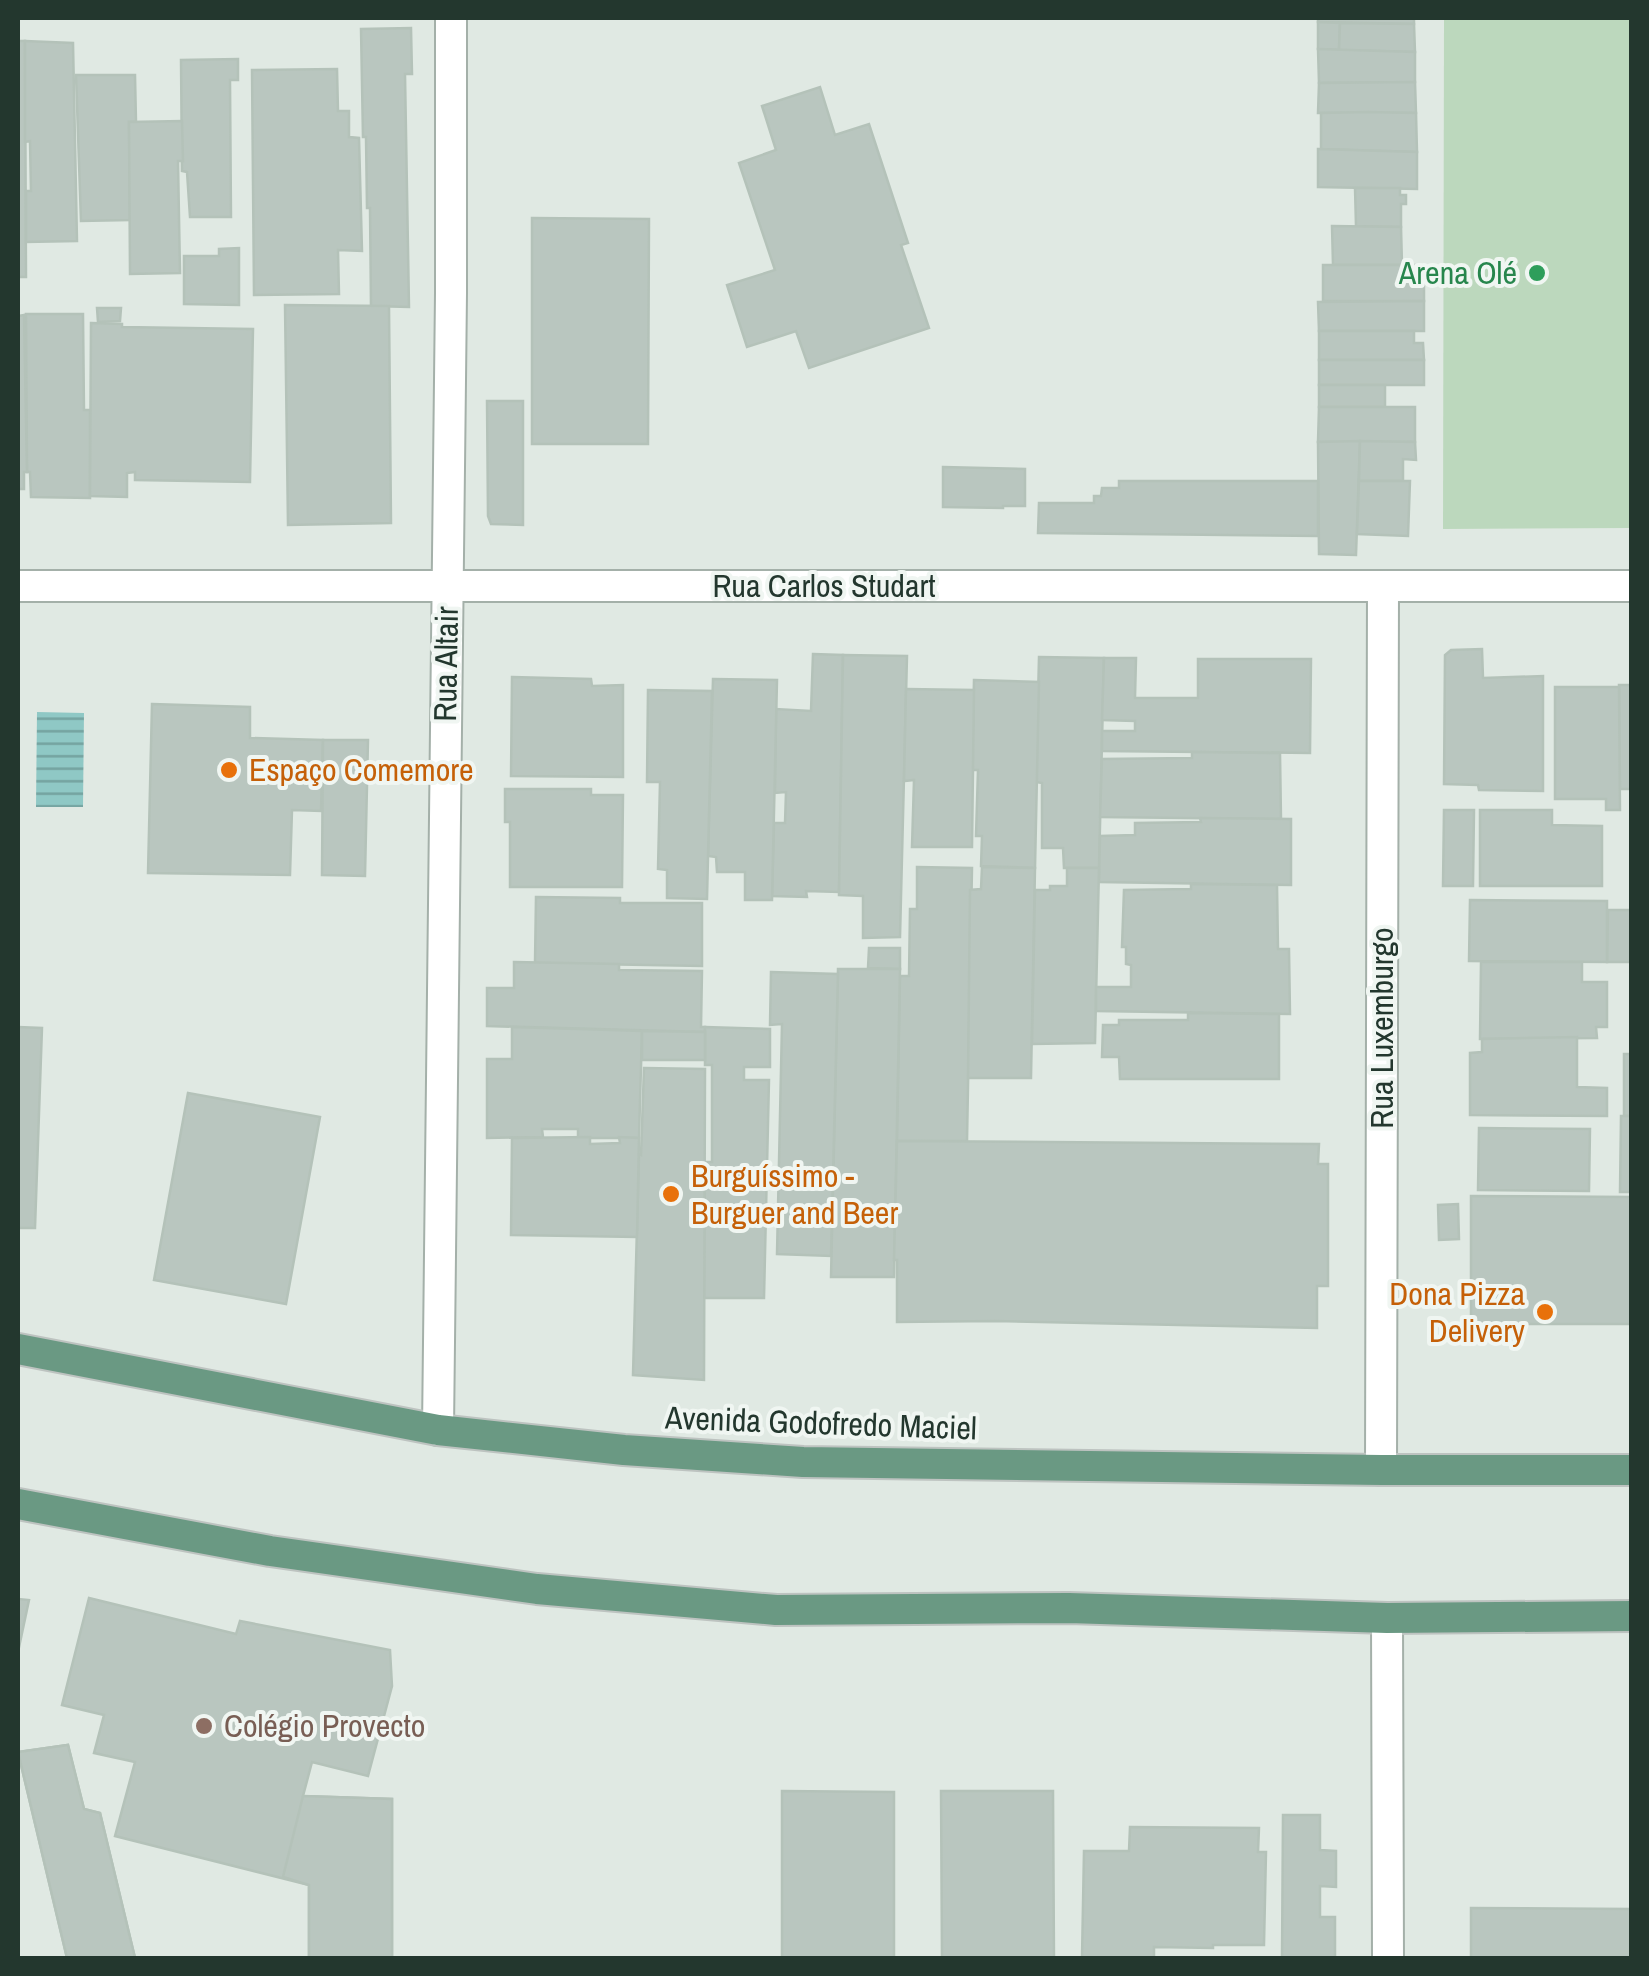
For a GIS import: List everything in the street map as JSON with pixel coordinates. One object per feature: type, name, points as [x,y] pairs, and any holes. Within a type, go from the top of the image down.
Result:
[{"type":"main road","name":"Avenida Godofredo Maciel","points":[[18,1349],[438,1430],[624,1450],[804,1462],[1632,1470]]},
{"type":"main road","points":[[18,1504],[270,1551],[536,1589],[758,1609],[1069,1608],[1387,1618],[1632,1616]]},
{"type":"street","name":"Rua Altair","points":[[438,1430],[451,18]]},
{"type":"street","name":"Rua Carlos Studart","points":[[18,586],[1632,586]]},
{"type":"street","name":"Rua Luxemburgo","points":[[1381,1470],[1384,586]]},
{"type":"street","points":[[1387,1618],[1388,1958]]},
{"type":"green space","name":"Arena Olé","points":[[1444,18],[1631,18],[1631,528],[1443,529]]},
{"type":"water","points":[[37,712],[84,713],[83,807],[36,807]]},
{"type":"building","points":[[1318,18],[1414,18],[1414,24],[1318,22]]},
{"type":"building","points":[[1318,22],[1340,23],[1339,50],[1318,49]]},
{"type":"building","points":[[1340,23],[1414,24],[1415,52],[1339,50]]},
{"type":"building","points":[[411,28],[412,74],[405,74],[409,307],[371,306],[361,29]]},
{"type":"building","points":[[18,41],[25,41],[26,277],[18,277]]},
{"type":"building","points":[[25,41],[73,43],[77,241],[26,242],[26,191],[31,191],[30,141],[25,142]]},
{"type":"building","points":[[1318,49],[1415,52],[1415,82],[1319,83]]},
{"type":"building","points":[[238,59],[238,80],[230,80],[231,217],[190,217],[187,172],[182,171],[181,60]]},
{"type":"building","points":[[337,69],[338,111],[349,111],[349,137],[359,138],[362,251],[338,250],[339,294],[254,295],[252,70]]},
{"type":"building","points":[[76,75],[135,75],[136,122],[129,122],[130,220],[81,221]]},
{"type":"building","points":[[1415,82],[1416,113],[1318,113],[1319,83]]},
{"type":"building","points":[[820,87],[835,135],[869,124],[908,243],[901,245],[929,328],[809,368],[796,331],[747,347],[727,285],[775,270],[739,163],[776,150],[762,106]]},
{"type":"building","points":[[1321,113],[1416,113],[1417,152],[1321,149]]},
{"type":"building","points":[[182,121],[183,161],[178,161],[180,273],[130,274],[129,122]]},
{"type":"building","points":[[1318,149],[1417,152],[1417,189],[1318,187]]},
{"type":"building","points":[[1355,188],[1400,188],[1400,195],[1406,195],[1406,204],[1401,204],[1401,227],[1356,226]]},
{"type":"building","points":[[532,218],[649,219],[648,444],[532,444]]},
{"type":"building","points":[[1332,226],[1401,227],[1402,265],[1333,265]]},
{"type":"building","points":[[239,248],[239,305],[184,304],[184,256],[219,256],[219,249]]},
{"type":"building","points":[[1323,265],[1424,265],[1424,301],[1323,301]]},
{"type":"building","points":[[1424,301],[1424,331],[1319,331],[1318,302]]},
{"type":"building","points":[[285,305],[389,306],[391,523],[288,525]]},
{"type":"building","points":[[97,308],[121,308],[120,321],[98,322]]},
{"type":"building","points":[[26,314],[83,314],[84,410],[90,410],[90,498],[31,497],[27,472]]},
{"type":"building","points":[[24,315],[27,472],[24,489],[18,489],[18,316]]},
{"type":"building","points":[[91,323],[253,329],[250,482],[135,480],[135,472],[127,473],[127,497],[90,496]]},
{"type":"building","points":[[1319,331],[1414,331],[1414,343],[1423,343],[1424,360],[1319,360]]},
{"type":"building","points":[[1319,360],[1424,360],[1424,385],[1319,385]]},
{"type":"building","points":[[1319,385],[1385,385],[1385,407],[1319,407]]},
{"type":"building","points":[[487,401],[523,401],[523,525],[491,524],[488,516]]},
{"type":"building","points":[[1319,407],[1415,407],[1415,442],[1318,442]]},
{"type":"building","points":[[1360,441],[1356,555],[1319,554],[1318,442]]},
{"type":"building","points":[[1360,441],[1415,442],[1416,460],[1403,459],[1403,481],[1359,481]]},
{"type":"building","points":[[943,467],[1025,469],[1025,506],[943,507]]},
{"type":"building","points":[[1119,481],[1318,481],[1318,536],[1038,533],[1039,503],[1094,503],[1094,496],[1101,496],[1102,488],[1119,488]]},
{"type":"building","points":[[1359,481],[1410,481],[1408,536],[1357,534]]},
{"type":"building","points":[[1482,649],[1483,678],[1543,676],[1543,791],[1479,790],[1478,785],[1444,784],[1445,655],[1451,650]]},
{"type":"building","points":[[813,654],[843,655],[839,892],[806,891],[807,897],[772,896],[774,823],[785,823],[786,792],[775,793],[776,709],[811,711]]},
{"type":"building","points":[[843,655],[907,656],[900,937],[863,938],[863,896],[839,895]]},
{"type":"building","points":[[1039,657],[1104,658],[1099,868],[1064,868],[1063,848],[1042,848],[1042,783],[1036,782]]},
{"type":"building","points":[[1104,658],[1136,658],[1135,698],[1198,698],[1198,659],[1311,659],[1310,753],[1102,751],[1102,731],[1135,731],[1135,721],[1102,720]]},
{"type":"building","points":[[512,677],[591,679],[592,686],[623,685],[623,777],[511,776]]},
{"type":"building","points":[[713,679],[777,680],[772,900],[745,900],[745,872],[717,872],[716,857],[708,856]]},
{"type":"building","points":[[974,680],[1039,682],[1035,868],[981,866],[982,836],[976,836],[978,770],[972,770]]},
{"type":"building","points":[[1619,685],[1632,685],[1632,791],[1620,789]]},
{"type":"building","points":[[1555,687],[1619,687],[1620,810],[1606,810],[1606,799],[1555,799]]},
{"type":"building","points":[[906,689],[974,690],[972,847],[912,847],[914,780],[904,781]]},
{"type":"building","points":[[648,690],[712,691],[707,899],[667,898],[667,870],[658,869],[660,782],[647,782]]},
{"type":"building","points":[[152,704],[250,707],[250,738],[323,740],[321,811],[292,810],[290,875],[148,873]]},
{"type":"building","points":[[323,740],[368,740],[365,876],[322,875]]},
{"type":"building","points":[[1192,752],[1280,753],[1281,819],[1100,817],[1102,759],[1192,758]]},
{"type":"building","points":[[505,789],[591,789],[591,795],[623,795],[622,887],[510,887],[510,822],[505,822]]},
{"type":"building","points":[[1444,810],[1474,810],[1473,886],[1443,886]]},
{"type":"building","points":[[1480,810],[1552,810],[1552,825],[1602,826],[1602,886],[1480,886]]},
{"type":"building","points":[[1200,818],[1291,819],[1291,885],[1099,882],[1100,836],[1135,835],[1135,823],[1201,822]]},
{"type":"building","points":[[917,867],[972,868],[967,1141],[897,1141],[900,976],[909,976],[910,909],[917,909]]},
{"type":"building","points":[[982,867],[1035,868],[1031,1078],[968,1078],[970,890],[981,889]]},
{"type":"building","points":[[1067,868],[1099,868],[1095,1043],[1032,1044],[1035,890],[1067,886]]},
{"type":"building","points":[[1191,884],[1277,885],[1278,949],[1289,949],[1290,1014],[1096,1011],[1096,987],[1131,987],[1131,965],[1126,964],[1126,947],[1122,947],[1124,890],[1191,889]]},
{"type":"building","points":[[1632,888],[1632,962],[1607,962],[1608,910],[1631,910]]},
{"type":"building","points":[[536,897],[702,903],[702,966],[535,963]]},
{"type":"building","points":[[1470,900],[1607,901],[1607,962],[1469,961]]},
{"type":"building","points":[[869,948],[900,948],[900,969],[868,968]]},
{"type":"building","points":[[514,962],[619,964],[619,970],[702,971],[701,1027],[705,1027],[705,1032],[487,1026],[487,988],[514,988]]},
{"type":"building","points":[[1481,962],[1582,962],[1582,982],[1607,982],[1607,1027],[1596,1027],[1597,1038],[1480,1039]]},
{"type":"building","points":[[838,969],[900,969],[894,1277],[831,1277]]},
{"type":"building","points":[[771,972],[838,974],[831,1256],[777,1254],[782,1024],[770,1025]]},
{"type":"building","points":[[1188,1013],[1279,1014],[1279,1079],[1120,1079],[1119,1057],[1102,1057],[1103,1025],[1119,1025],[1119,1020],[1188,1020]]},
{"type":"building","points":[[18,1027],[42,1028],[35,1228],[18,1228]]},
{"type":"building","points":[[512,1027],[642,1031],[639,1138],[578,1138],[578,1129],[542,1129],[543,1137],[487,1138],[487,1059],[512,1059]]},
{"type":"building","points":[[705,1027],[770,1029],[770,1067],[744,1067],[744,1080],[769,1080],[764,1298],[704,1298],[705,1162],[712,1162],[712,1065],[705,1065]]},
{"type":"building","points":[[642,1031],[705,1032],[705,1060],[642,1060]]},
{"type":"building","points":[[1577,1037],[1577,1087],[1607,1088],[1607,1116],[1470,1115],[1470,1053],[1482,1052],[1482,1039]]},
{"type":"building","points":[[1624,1054],[1632,1054],[1632,1116],[1624,1116]]},
{"type":"building","name":"Burguíssimo - Burguer and Beer","points":[[644,1068],[705,1069],[704,1380],[633,1375]]},
{"type":"building","points":[[188,1093],[320,1117],[286,1304],[154,1280]]},
{"type":"building","points":[[1621,1116],[1632,1116],[1632,1192],[1620,1192]]},
{"type":"building","points":[[1479,1128],[1590,1129],[1589,1191],[1478,1190]]},
{"type":"building","points":[[590,1137],[590,1144],[620,1143],[619,1137],[639,1138],[637,1237],[511,1235],[512,1138]]},
{"type":"building","points":[[897,1141],[1319,1144],[1318,1164],[1328,1164],[1328,1286],[1317,1286],[1317,1328],[897,1322]]},
{"type":"building","points":[[1471,1196],[1632,1197],[1632,1324],[1471,1324]]},
{"type":"building","points":[[1458,1204],[1459,1239],[1439,1240],[1438,1205]]},
{"type":"building","points":[[89,1598],[236,1634],[240,1621],[390,1650],[392,1686],[368,1776],[312,1762],[303,1796],[392,1799],[392,1958],[309,1958],[309,1885],[115,1836],[135,1762],[94,1753],[104,1715],[62,1705]]},
{"type":"building","points":[[18,1599],[29,1600],[18,1652]]},
{"type":"building","points":[[68,1745],[84,1809],[100,1813],[135,1958],[67,1958],[18,1752]]},
{"type":"building","points":[[68,1745],[84,1809],[100,1813],[135,1958],[67,1958],[18,1752]]},
{"type":"building","points":[[782,1791],[894,1792],[894,1958],[782,1958]]},
{"type":"building","points":[[941,1791],[1053,1791],[1054,1958],[942,1958]]},
{"type":"building","points":[[303,1796],[392,1799],[392,1958],[309,1958],[309,1885],[283,1877]]},
{"type":"building","points":[[1283,1815],[1320,1815],[1320,1850],[1336,1851],[1336,1887],[1320,1886],[1320,1917],[1335,1917],[1335,1958],[1282,1958]]},
{"type":"building","points":[[1130,1827],[1259,1828],[1258,1852],[1266,1852],[1264,1945],[1154,1947],[1154,1958],[1082,1958],[1084,1851],[1129,1851]]},
{"type":"building","points":[[1471,1908],[1632,1909],[1632,1958],[1471,1958]]},
{"type":"place","name":"Arena Olé","points":[[1537,273]]},
{"type":"place","name":"Espaço Comemore","points":[[229,770]]},
{"type":"place","name":"Burguíssimo - Burguer and Beer","points":[[671,1194]]},
{"type":"place","name":"Dona Pizza Delivery","points":[[1545,1312]]},
{"type":"place","name":"Colégio Provecto","points":[[204,1726]]}]
